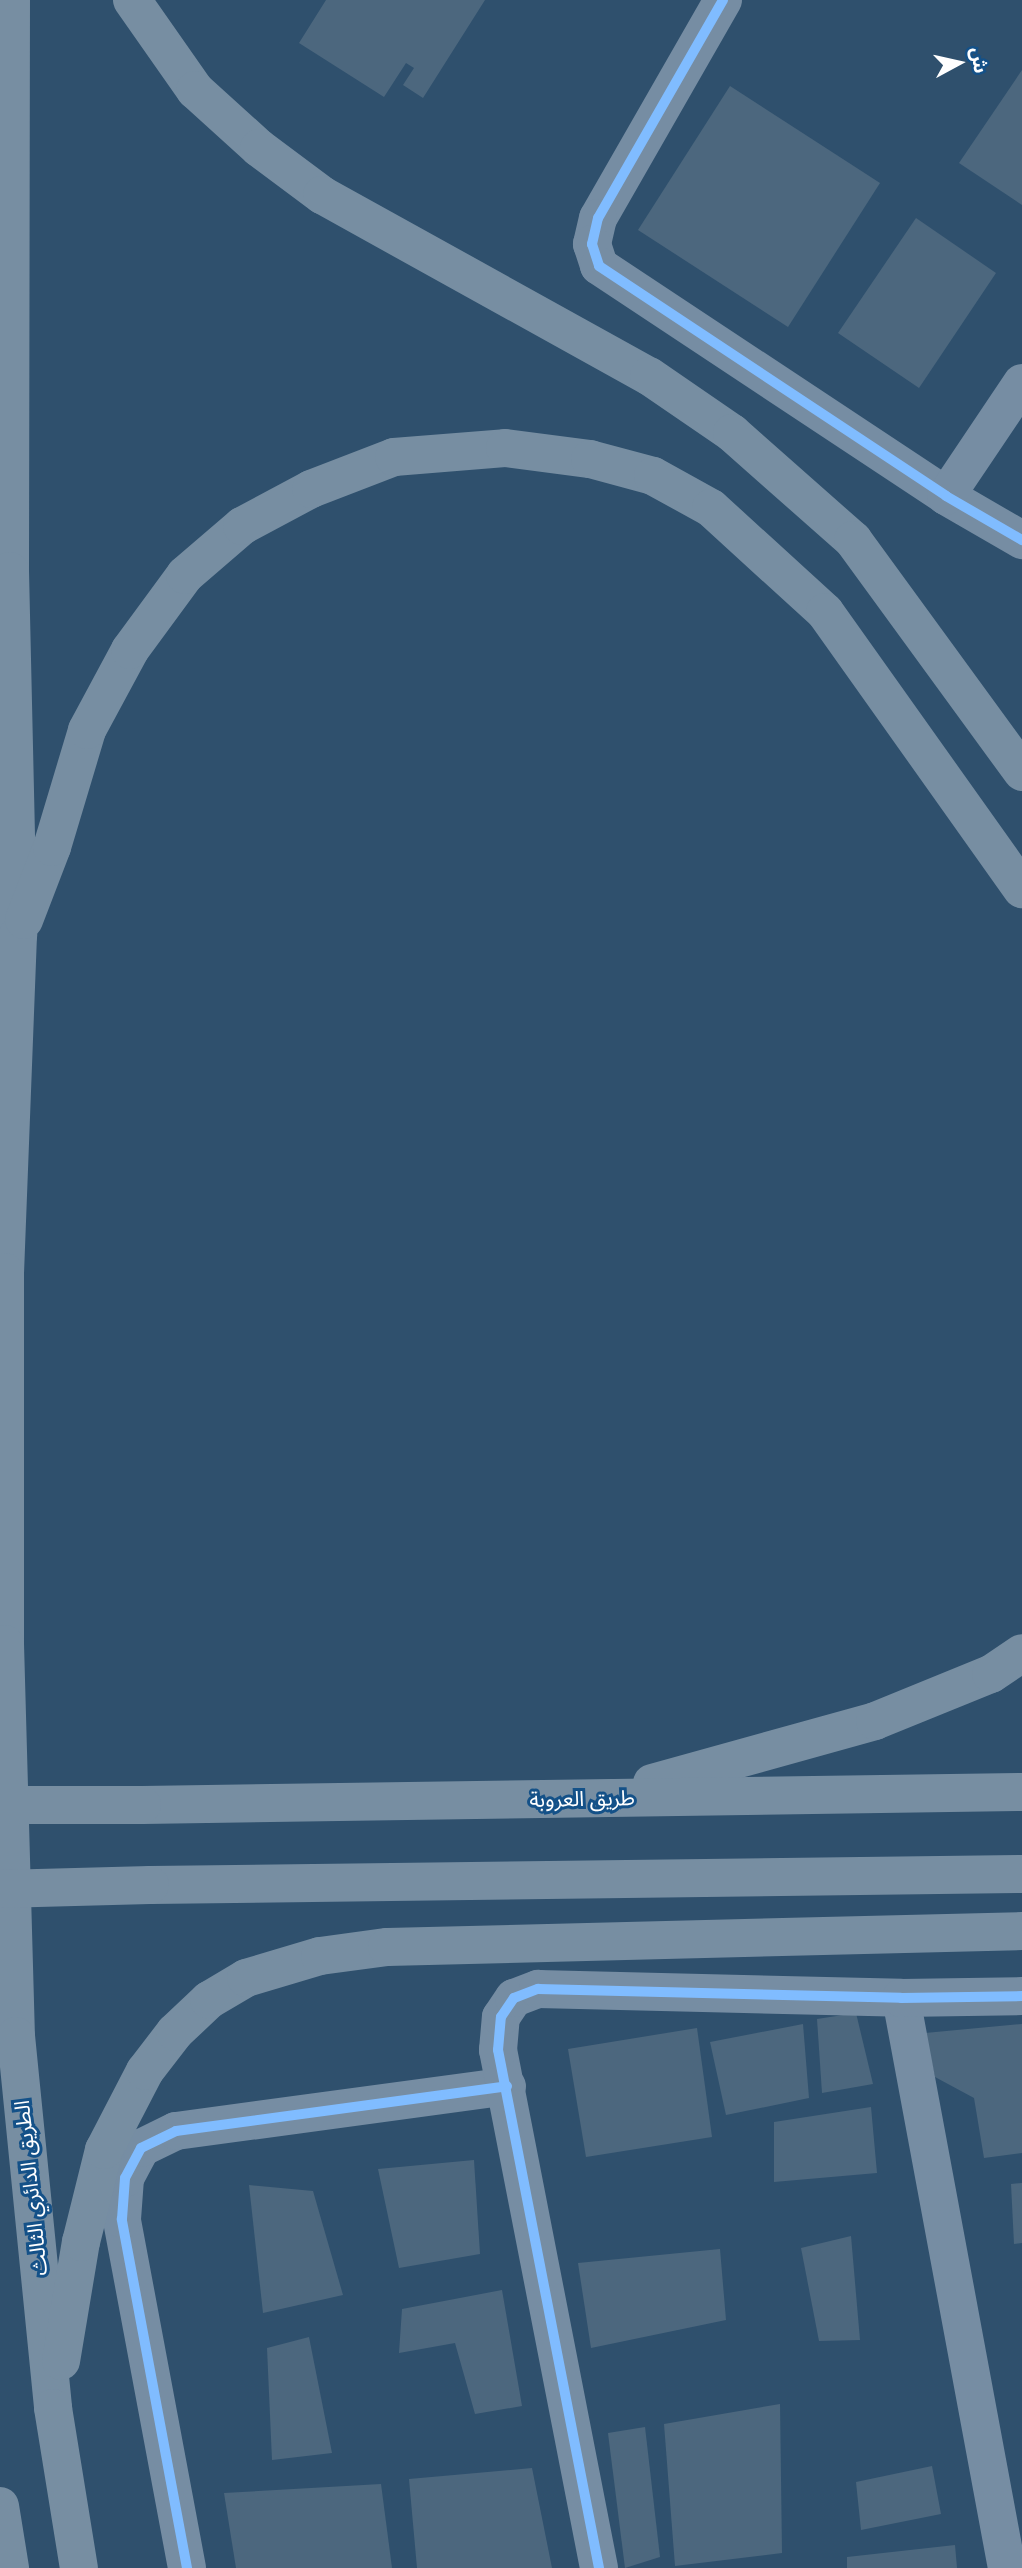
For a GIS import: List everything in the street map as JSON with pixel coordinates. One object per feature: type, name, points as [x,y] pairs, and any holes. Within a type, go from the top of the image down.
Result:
[{"type":"highway","name":"الطريق الدائري الثالث","points":[[11,0],[10,571],[18,935],[5,1272],[5,1644],[16,2036],[53,2408],[79,2568]]},
{"type":"highway","points":[[132,0],[195,90],[259,148],[322,195],[649,376],[732,433],[853,540],[1022,772]]},
{"type":"highway","points":[[18,935],[52,847],[87,730],[130,650],[185,575],[242,526],[311,489],[394,457],[505,447],[590,459],[653,476],[711,508],[825,612],[1022,888]]},
{"type":"highway","points":[[600,1798],[874,1721],[991,1674],[1022,1653]]},
{"type":"highway","name":"طريق العروبة","points":[[0,1805],[1022,1792]]},
{"type":"highway","points":[[0,1889],[1022,1874]]},
{"type":"highway","points":[[53,2408],[81,2242],[104,2150],[145,2071],[175,2032],[209,2000],[246,1978],[320,1956],[387,1947],[1022,1931]]},
{"type":"highway","points":[[0,2506],[10,2568]]},
{"type":"highway","points":[[0,2557],[5,2568]]},
{"type":"street","points":[[723,0],[598,218],[592,244],[599,266],[946,496],[1022,540]]},
{"type":"street","points":[[946,496],[1022,383]]},
{"type":"street","points":[[599,2568],[498,2050],[500,2017],[514,1998],[538,1989],[901,1998],[1022,1996]]},
{"type":"street","points":[[901,1998],[1007,2568]]},
{"type":"street","points":[[187,2568],[121,2219],[125,2178],[141,2148],[176,2131],[507,2086]]},
{"type":"building","points":[[326,0],[485,0],[423,98],[403,85],[414,68],[406,63],[384,97],[299,43]]},
{"type":"building","points":[[1022,70],[1022,205],[959,163]]},
{"type":"building","points":[[730,86],[880,183],[788,327],[638,230]]},
{"type":"building","points":[[916,218],[996,273],[919,388],[838,333]]},
{"type":"building","points":[[856,2013],[873,2084],[822,2093],[817,2019]]},
{"type":"building","points":[[803,2024],[809,2098],[726,2115],[710,2042]]},
{"type":"building","points":[[1022,2024],[1022,2153],[984,2158],[974,2098],[935,2077],[925,2033]]},
{"type":"building","points":[[697,2028],[712,2137],[586,2157],[568,2049]]},
{"type":"building","points":[[871,2107],[877,2173],[774,2182],[774,2122]]},
{"type":"building","points":[[474,2160],[480,2254],[399,2268],[378,2169]]},
{"type":"building","points":[[1022,2183],[1022,2243],[1014,2244],[1011,2184]]},
{"type":"building","points":[[249,2185],[313,2191],[343,2295],[263,2313]]},
{"type":"building","points":[[851,2236],[860,2340],[819,2341],[801,2248]]},
{"type":"building","points":[[720,2249],[726,2320],[591,2348],[578,2263]]},
{"type":"building","points":[[502,2290],[522,2406],[475,2414],[455,2343],[399,2353],[402,2309]]},
{"type":"building","points":[[309,2337],[332,2453],[272,2460],[267,2348]]},
{"type":"building","points":[[780,2404],[782,2553],[675,2566],[664,2424]]},
{"type":"building","points":[[645,2427],[660,2557],[625,2568],[608,2433]]},
{"type":"building","points":[[932,2466],[941,2514],[861,2530],[856,2482]]},
{"type":"building","points":[[532,2468],[552,2568],[417,2568],[409,2479]]},
{"type":"building","points":[[381,2484],[392,2568],[236,2568],[224,2493]]},
{"type":"building","points":[[955,2545],[957,2568],[847,2568],[847,2557]]},
{"type":"cycle path","points":[[723,0],[598,218],[592,244],[599,266],[946,496],[1022,540]]},
{"type":"cycle path","points":[[599,2568],[498,2050],[501,2017],[514,1998],[538,1989],[901,1998],[1022,1996]]},
{"type":"cycle path","points":[[187,2568],[122,2219],[125,2178],[141,2148],[176,2131],[507,2086]]}]
